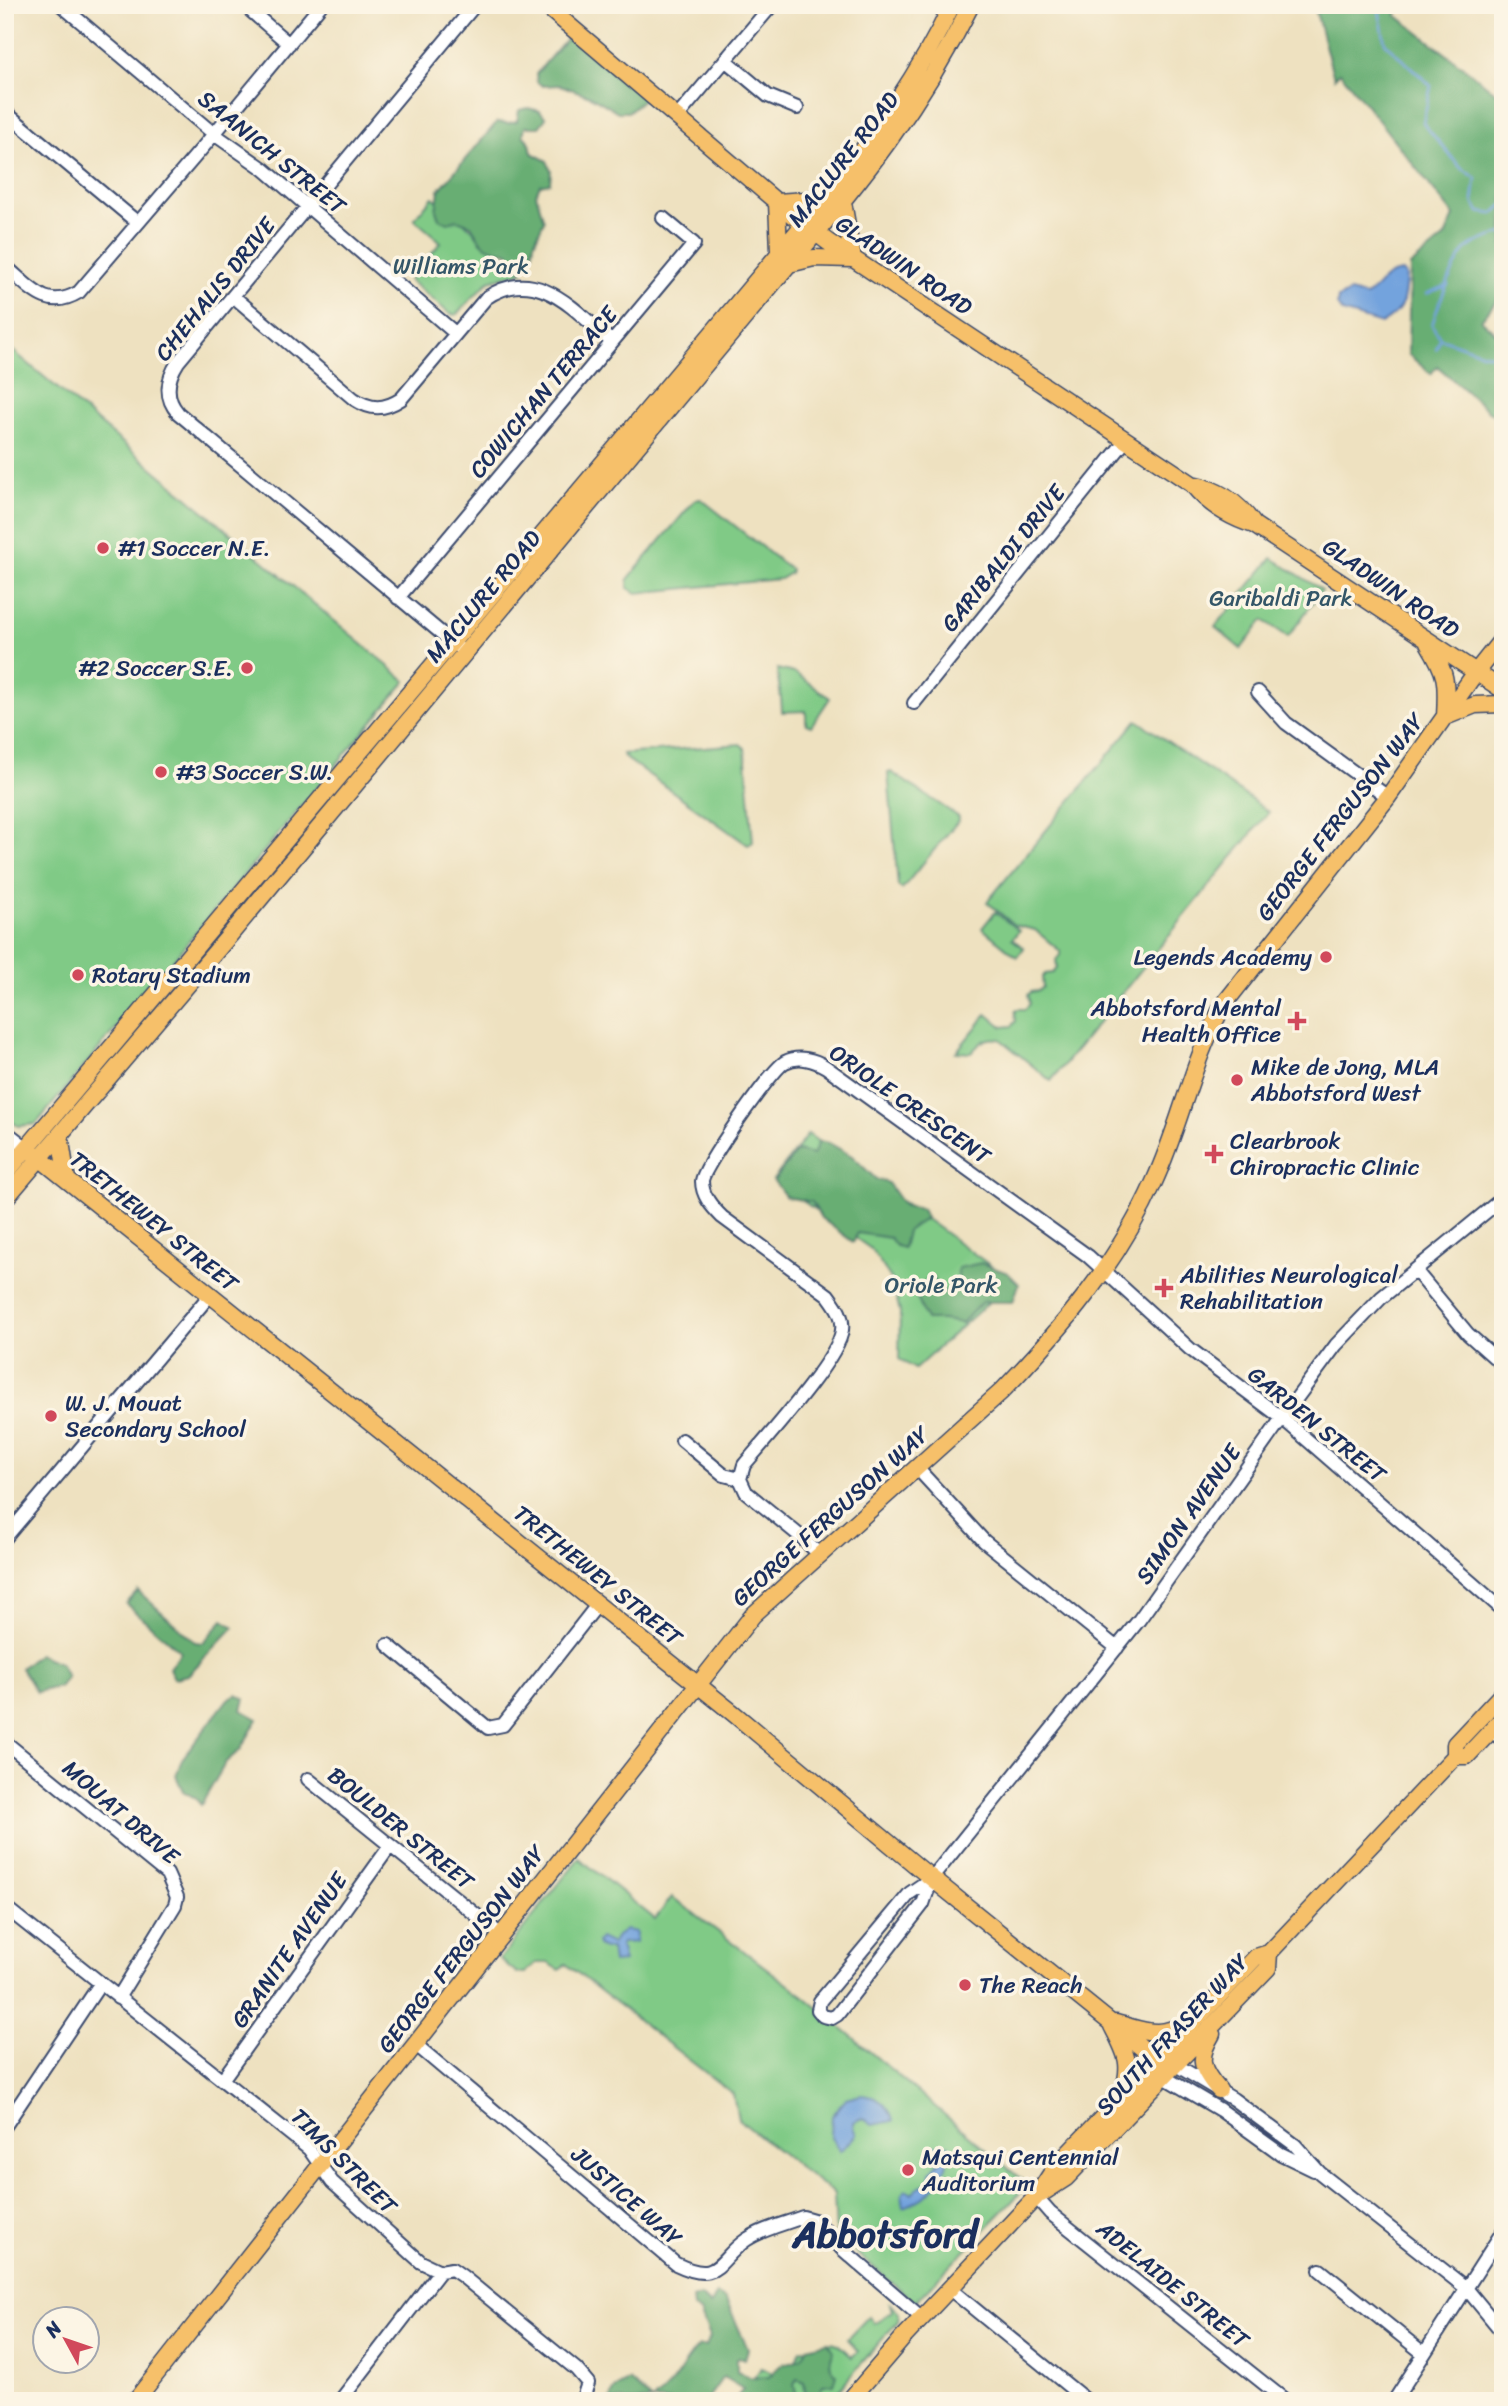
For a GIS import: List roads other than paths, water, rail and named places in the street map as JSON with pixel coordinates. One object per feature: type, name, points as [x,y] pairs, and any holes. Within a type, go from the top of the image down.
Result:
[{"type":"main road","name":"GLADWIN ROAD","points":[[545,5],[809,228],[1192,484],[1211,488],[1238,505],[1254,525],[1503,690]]},
{"type":"main road","name":"MACLURE ROAD","points":[[837,197],[932,46],[952,5]]},
{"type":"main road","name":"MACLURE ROAD","points":[[5,1199],[34,1153],[809,228],[913,108],[947,53],[971,5]]},
{"type":"main road","points":[[837,197],[853,259],[784,258],[777,202],[837,197]]},
{"type":"main road","points":[[1424,638],[1440,664],[1446,681],[1445,717],[1475,705],[1503,704]]},
{"type":"main road","name":"GEORGE FERGUSON WAY","points":[[135,2401],[753,1615],[1002,1391],[1027,1365],[1105,1270],[1136,1221],[1155,1181],[1197,1062],[1224,1004],[1388,797],[1503,638]]},
{"type":"main road","name":"MACLURE ROAD","points":[[5,1174],[60,1135],[458,648]]},
{"type":"main road","points":[[60,1135],[67,1180]]},
{"type":"main road","name":"TRETHEWEY STREET","points":[[34,1153],[598,1604],[1157,2060]]},
{"type":"main road","name":"SOUTH FRASER WAY","points":[[851,2400],[922,2318],[1036,2197],[1056,2166],[1256,1957],[1269,1953],[1455,1756],[1455,1744],[1503,1693]]},
{"type":"main road","name":"SOUTH FRASER WAY","points":[[1455,1756],[1467,1756],[1497,1735],[1503,1718]]},
{"type":"main road","name":"SOUTH FRASER WAY","points":[[1036,2197],[1066,2178],[1176,2065],[1268,1968],[1269,1953]]},
{"type":"main road","points":[[1110,2021],[1159,2034],[1169,2032],[1202,2014]]},
{"type":"main road","points":[[1110,2021],[1129,2064],[1128,2076],[1120,2098]]},
{"type":"main road","points":[[1216,2023],[1203,2050],[1202,2061],[1207,2076],[1219,2090]]},
{"type":"street","name":"SAANICH STREET","points":[[61,5],[214,134],[264,169],[455,333]]},
{"type":"street","points":[[244,5],[289,44]]},
{"type":"street","points":[[5,266],[48,300],[59,301],[79,292],[321,5]]},
{"type":"street","name":"CHEHALIS DRIVE","points":[[458,648],[172,406],[168,391],[171,373],[475,5]]},
{"type":"street","points":[[677,117],[772,5]]},
{"type":"street","points":[[725,60],[768,96],[797,108]]},
{"type":"street","points":[[5,112],[138,223]]},
{"type":"street","name":"COWICHAN TERRACE","points":[[398,598],[694,244],[663,218]]},
{"type":"street","points":[[233,296],[366,407],[390,406],[401,399],[455,333],[486,298],[497,290],[526,285],[542,288],[558,296],[612,342]]},
{"type":"street","name":"GARIBALDI DRIVE","points":[[914,703],[1126,440]]},
{"type":"street","points":[[1258,692],[1286,723],[1388,797]]},
{"type":"street","name":"ORIOLE CRESCENT","points":[[740,1479],[744,1465],[832,1355],[842,1333],[840,1312],[828,1295],[722,1217],[708,1203],[702,1180],[712,1158],[771,1076],[785,1062],[803,1059],[816,1061],[1105,1270]]},
{"type":"street","name":"TRETHEWEY STREET","points":[[5,1130],[34,1153]]},
{"type":"street","name":"SIMON AVENUE","points":[[932,1878],[1117,1648],[1282,1418],[1354,1324],[1503,1198]]},
{"type":"street","name":"GARDEN STREET","points":[[1105,1270],[1190,1349],[1282,1418],[1503,1610]]},
{"type":"street","points":[[1415,1270],[1468,1334],[1503,1365]]},
{"type":"street","points":[[5,1538],[210,1295]]},
{"type":"street","points":[[682,1440],[724,1475],[740,1479],[746,1492],[800,1535],[820,1555]]},
{"type":"street","points":[[917,1468],[984,1541],[1117,1648]]},
{"type":"street","points":[[388,1645],[488,1728],[503,1725],[598,1604]]},
{"type":"street","name":"MOUAT DRIVE","points":[[5,1742],[167,1874],[177,1897],[172,1912],[118,1998]]},
{"type":"street","name":"BOULDER STREET","points":[[308,1779],[501,1935]]},
{"type":"street","name":"GRANITE AVENUE","points":[[222,2080],[390,1846]]},
{"type":"street","points":[[932,1878],[923,1904],[875,1967],[837,2015],[832,2018],[823,2016],[818,2010],[820,2001],[910,1893],[932,1878]]},
{"type":"street","name":"TIMS STREET","points":[[5,1906],[309,2149],[332,2182],[421,2263],[440,2271],[452,2269],[463,2276],[576,2369],[588,2383],[583,2401]]},
{"type":"street","points":[[5,2126],[100,1984]]},
{"type":"street","name":"JUSTICE WAY","points":[[415,2044],[644,2240],[676,2264],[688,2270],[710,2272],[756,2235],[809,2217],[817,2221],[841,2248],[922,2318]]},
{"type":"street","name":"TRETHEWEY STREET","points":[[1157,2060],[1176,2065],[1219,2090],[1295,2145],[1320,2173],[1466,2288],[1503,2333]]},
{"type":"street","name":"TRETHEWEY STREET","points":[[1157,2060],[1164,2077],[1220,2110],[1281,2154],[1320,2173]]},
{"type":"street","name":"ADELAIDE STREET","points":[[1036,2197],[1050,2213],[1286,2401]]},
{"type":"street","points":[[1394,2401],[1503,2231]]},
{"type":"street","points":[[1320,2270],[1423,2353]]},
{"type":"street","points":[[340,2401],[440,2271]]},
{"type":"street","points":[[950,2289],[1087,2401]]},
{"type":"water","points":[[1402,272],[1406,275],[1402,304],[1381,324],[1342,312],[1337,305],[1338,298],[1350,292],[1365,296],[1389,276]]},
{"type":"water","points":[[626,1930],[636,1932],[635,1942],[622,1943],[620,1946],[624,1962],[613,1963],[611,1948],[604,1949],[598,1946],[597,1942],[600,1938],[612,1944],[617,1936]]},
{"type":"water","points":[[861,2095],[882,2102],[893,2121],[872,2125],[862,2118],[854,2122],[856,2135],[840,2151],[831,2137],[832,2116],[846,2099]]},
{"type":"water","points":[[949,2145],[946,2166],[937,2184],[923,2197],[904,2207],[902,2194],[906,2190],[912,2194],[920,2186],[929,2183],[930,2172],[940,2161],[934,2156],[932,2146]]},
{"type":"waterway","points":[[1378,5],[1385,43],[1431,86],[1423,123],[1460,167],[1476,178],[1473,201],[1479,212],[1493,214],[1503,205]]},
{"type":"waterway","points":[[1503,233],[1474,244],[1462,254],[1432,325],[1440,338],[1482,353],[1503,357]]},
{"type":"waterway","points":[[1426,294],[1448,285]]},
{"type":"waterway","points":[[1436,349],[1440,339]]},
{"type":"place","name":"#1 Soccer N.E.","points":[[103,548]]},
{"type":"place","name":"#2 Soccer S.E.","points":[[247,668]]},
{"type":"place","name":"#3 Soccer S.W.","points":[[161,772]]},
{"type":"place","name":"Legends Academy","points":[[1326,957]]},
{"type":"place","name":"Rotary Stadium","points":[[78,975]]},
{"type":"place","name":"Abbotsford Mental Health Office","points":[[1297,1021]]},
{"type":"place","name":"Mike de Jong, MLA Abbotsford West","points":[[1237,1080]]},
{"type":"place","name":"Clearbrook Chiropractic Clinic","points":[[1214,1154]]},
{"type":"place","name":"Abilities Neurological Rehabilitation","points":[[1164,1288]]},
{"type":"place","name":"W. J. Mouat Secondary School","points":[[51,1416]]},
{"type":"place","name":"The Reach","points":[[965,1985]]},
{"type":"place","name":"Matsqui Centennial Auditorium","points":[[908,2170]]},
{"type":"district","name":"Abbotsford","points":[[885,2234]]},
{"type":"park label","name":"Williams Park","points":[[461,266]]},
{"type":"park label","name":"Garibaldi Park","points":[[1281,598]]},
{"type":"park label","name":"Oriole Park","points":[[941,1285]]}]
